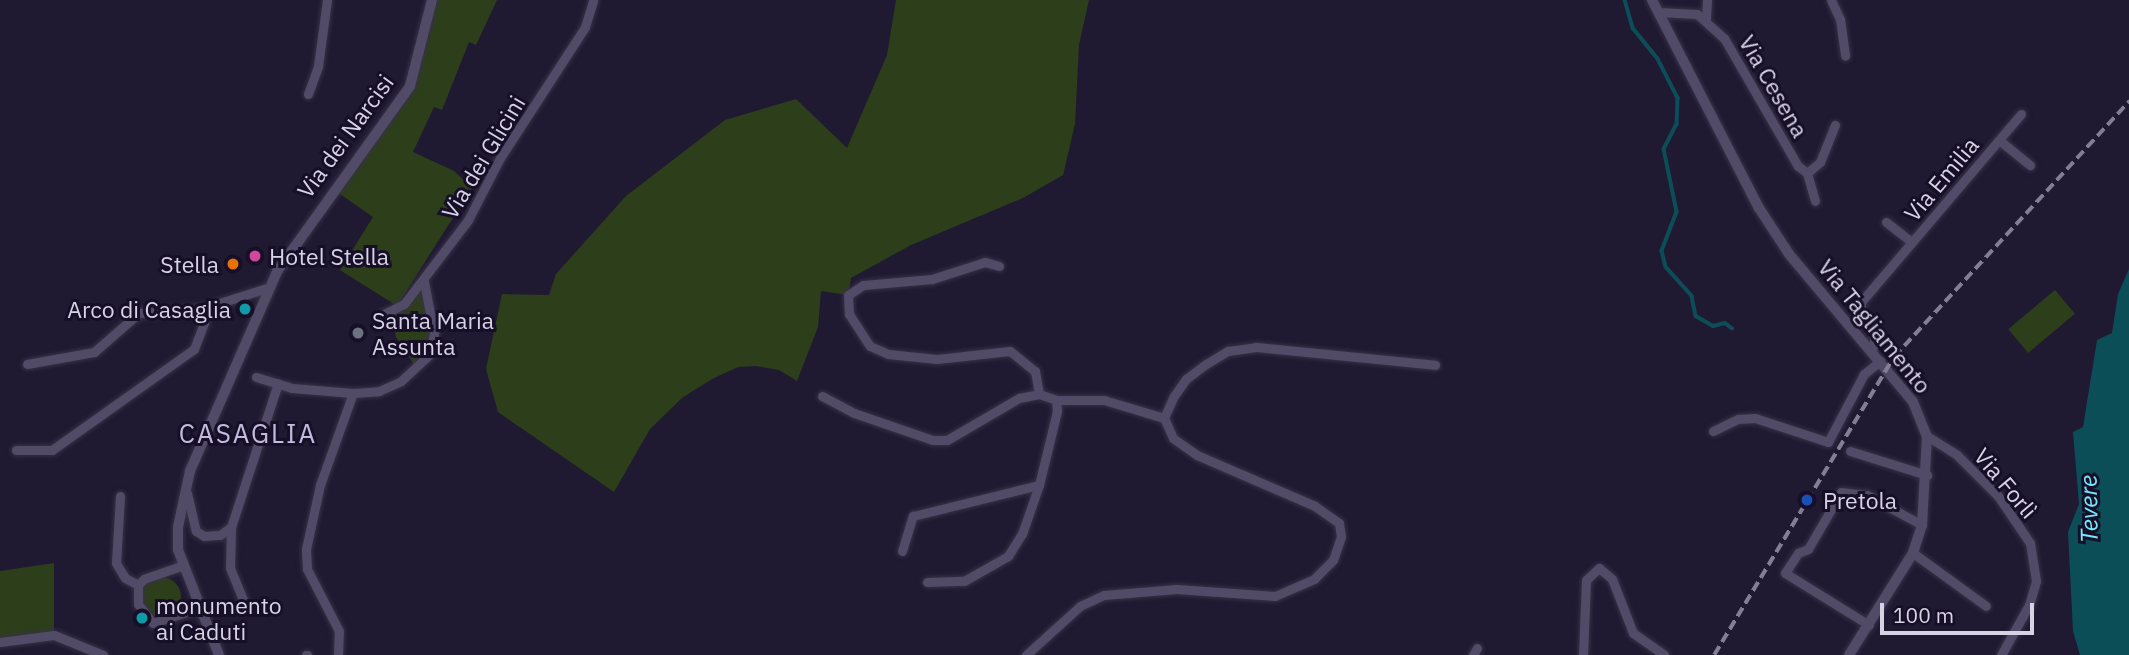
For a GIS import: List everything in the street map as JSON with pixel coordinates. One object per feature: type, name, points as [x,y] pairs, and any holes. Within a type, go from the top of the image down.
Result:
[{"type":"street","points":[[308,94],[318,66],[327,0]]},
{"type":"street","name":"Via dei Narcisi","points":[[219,655],[181,566],[178,527],[186,485],[270,287],[320,205],[410,86],[432,0]]},
{"type":"street","name":"Via dei Glicini","points":[[382,315],[399,309],[424,282],[468,220],[500,158],[586,27],[593,0]]},
{"type":"street","name":"Via Tagliamento","points":[[1652,0],[1743,181],[1789,254],[1913,402],[1927,436],[1927,475],[1922,525],[1913,553],[1849,655]]},
{"type":"street","points":[[1658,12],[1681,10],[1706,19],[1707,0]]},
{"type":"street","points":[[1831,0],[1840,19],[1846,57]]},
{"type":"street","name":"Via Cesena","points":[[1706,19],[1724,38],[1798,166],[1807,173],[1815,201]]},
{"type":"street","name":"Via Emilia","points":[[1872,352],[1875,335],[1861,313],[1861,302],[2021,114]]},
{"type":"street","name":"Via Cesena","points":[[1807,173],[1820,162],[1835,125]]},
{"type":"street","name":"Via Emilia","points":[[1999,140],[2030,165]]},
{"type":"street","name":"Via Emilia","points":[[1886,222],[1912,242]]},
{"type":"street","points":[[999,266],[985,262],[932,279],[863,285],[848,295],[849,314],[870,346],[888,355],[937,359],[1010,351],[1035,371],[1039,394]]},
{"type":"street","points":[[256,377],[278,383],[353,393],[379,391],[401,381],[430,354],[434,334],[424,282]]},
{"type":"street","points":[[27,364],[94,352],[139,313],[201,309],[270,287]]},
{"type":"street","points":[[16,450],[52,450],[194,349],[204,323],[201,309]]},
{"type":"street","points":[[1164,418],[1186,379],[1228,351],[1256,347],[1305,350],[1373,362],[1435,365]]},
{"type":"street","points":[[1713,431],[1738,419],[1755,418],[1828,442],[1864,374],[1880,361]]},
{"type":"street","points":[[246,607],[230,568],[231,527],[278,383]]},
{"type":"street","points":[[338,655],[339,631],[307,569],[306,549],[320,485],[353,393]]},
{"type":"street","points":[[822,396],[854,413],[933,440],[947,440],[1019,398],[1039,394],[1056,400],[1104,400],[1164,418],[1173,438],[1197,455],[1315,506],[1339,523],[1341,537],[1333,559],[1314,579],[1275,596],[1177,589],[1104,595],[1080,606],[1026,655]]},
{"type":"street","points":[[927,582],[964,581],[1008,556],[1023,534],[1039,485],[1056,400]]},
{"type":"street","name":"Via Forlì","points":[[1927,436],[1957,455],[1998,496],[2030,543],[2036,570],[2029,605],[2001,655]]},
{"type":"street","points":[[1850,451],[1927,475]]},
{"type":"street","points":[[186,485],[196,531],[204,536],[220,535],[231,527]]},
{"type":"street","points":[[902,551],[913,516],[1039,485]]},
{"type":"street","points":[[1869,625],[1785,573],[1798,553],[1808,548],[1841,492],[1867,495],[1922,525]]},
{"type":"street","points":[[120,496],[116,563],[125,578],[138,586]]},
{"type":"street","points":[[1913,553],[1986,606]]},
{"type":"street","points":[[138,586],[155,574],[181,566]]},
{"type":"street","points":[[1583,655],[1586,580],[1600,568],[1612,579],[1633,633],[1664,655]]},
{"type":"street","points":[[138,586],[138,604],[153,623],[198,608]]},
{"type":"street","points":[[0,642],[54,635],[103,655]]},
{"type":"shaded area","points":[[432,0],[497,0],[476,45],[469,42],[442,110],[434,107],[413,152],[454,171],[472,188],[397,306],[340,270],[373,217],[337,192],[410,86]]},
{"type":"shaded area","points":[[896,0],[1089,0],[1079,45],[1075,124],[1063,175],[1023,198],[911,245],[851,278],[848,295],[821,291],[818,327],[797,381],[779,370],[756,366],[738,367],[712,379],[682,398],[650,429],[614,492],[498,412],[486,369],[502,294],[549,295],[556,274],[626,196],[725,120],[796,99],[847,148],[887,55]]},
{"type":"shaded area","points":[[424,282],[429,305],[430,354],[417,369],[396,337],[391,314]]},
{"type":"shaded area","points":[[2055,290],[2075,314],[2028,353],[2008,329]]},
{"type":"shaded area","points":[[54,563],[54,635],[0,642],[0,571]]},
{"type":"shaded area","points":[[161,577],[175,583],[181,597],[175,611],[161,617],[147,611],[141,597],[147,583]]},
{"type":"water","name":"Tevere","points":[[2129,269],[2129,655],[2080,655],[2073,631],[2068,532],[2079,504],[2073,432],[2083,427],[2097,340],[2112,333],[2118,294]]},
{"type":"waterway","points":[[1625,0],[1633,28],[1658,59],[1678,98],[1677,124],[1664,149],[1677,212],[1662,251],[1666,267],[1692,296],[1696,316],[1713,326],[1725,323],[1732,328]]},
{"type":"railway","points":[[1714,655],[1894,357],[2129,101]]},
{"type":"place","name":"Hotel Stella","points":[[255,256]]},
{"type":"place","name":"Stella","points":[[233,264]]},
{"type":"place","name":"Arco di Casaglia","points":[[245,309]]},
{"type":"place","name":"Santa Maria Assunta","points":[[358,333]]},
{"type":"place","name":"Pretola","points":[[1807,500]]},
{"type":"place","name":"monumento ai Caduti","points":[[142,618]]},
{"type":"district","name":"CASAGLIA","points":[[248,434]]}]
